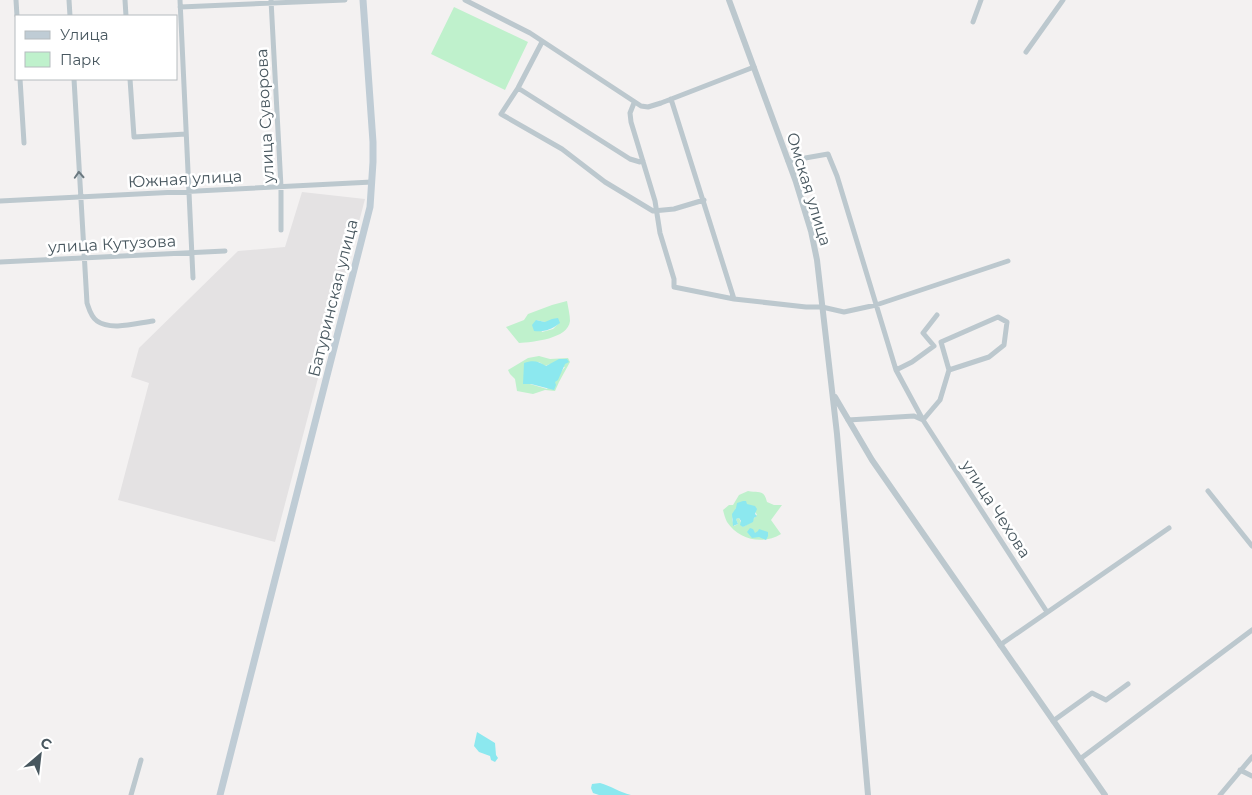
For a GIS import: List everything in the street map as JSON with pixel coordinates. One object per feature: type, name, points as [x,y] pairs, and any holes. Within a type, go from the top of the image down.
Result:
[{"type":"main road","name":"Батуринская улица","points":[[220,795],[367,219],[372,182],[373,142],[363,0]]},
{"type":"street","points":[[16,0],[17,15]]},
{"type":"street","points":[[69,0],[70,15]]},
{"type":"street","points":[[125,0],[126,15]]},
{"type":"street","points":[[180,0],[193,278]]},
{"type":"street","points":[[180,7],[346,0]]},
{"type":"street","points":[[465,0],[510,22],[641,106],[648,106],[671,99],[754,68]]},
{"type":"street","name":"Омская улица","points":[[729,0],[788,161],[811,231],[817,260],[833,393],[868,795]]},
{"type":"street","points":[[973,22],[981,0]]},
{"type":"street","points":[[1026,52],[1063,0]]},
{"type":"street","name":"улица Суворова","points":[[272,2],[282,187],[281,230]]},
{"type":"street","points":[[542,42],[518,88],[501,114],[562,149],[588,170],[653,211],[674,209],[704,200]]},
{"type":"street","points":[[20,80],[24,143]]},
{"type":"street","points":[[74,80],[87,303],[95,320],[105,325],[153,321]]},
{"type":"street","points":[[130,80],[134,137],[186,134]]},
{"type":"street","points":[[518,88],[630,159],[643,161]]},
{"type":"street","points":[[671,99],[734,299]]},
{"type":"street","points":[[634,103],[630,113],[631,122],[657,211],[660,234],[674,280],[674,287],[734,299],[822,307],[844,312],[876,305],[1008,261]]},
{"type":"street","name":"улица Чехова","points":[[788,161],[828,154],[837,176],[896,370],[923,420],[1047,612]]},
{"type":"street","name":"Южная улица","points":[[0,202],[372,182]]},
{"type":"street","name":"улица Кутузова","points":[[0,262],[225,251]]},
{"type":"street","points":[[896,370],[912,362],[934,346],[923,333],[937,316]]},
{"type":"street","points":[[848,420],[914,416],[923,420],[940,400],[949,370],[941,342],[998,317],[1007,322],[1004,345],[989,357],[949,370]]},
{"type":"street","points":[[833,393],[882,475],[1105,795]]},
{"type":"street","points":[[1208,491],[1252,546]]},
{"type":"street","points":[[1000,645],[1169,528]]},
{"type":"street","points":[[1080,759],[1252,630]]},
{"type":"street","points":[[1053,721],[1092,693],[1106,700],[1128,684]]},
{"type":"street","points":[[1220,795],[1252,757]]},
{"type":"street","points":[[131,795],[140,760]]},
{"type":"street","points":[[1240,770],[1252,776]]},
{"type":"shaded area","points":[[302,192],[365,199],[275,542],[118,500],[149,383],[131,377],[139,348],[238,251],[285,247]]},
{"type":"green space","points":[[454,7],[528,42],[505,90],[431,54]]},
{"type":"green space","points":[[567,301],[570,321],[568,327],[557,336],[519,343],[506,327],[524,320],[528,314]],"holes":[[[536,320],[559,323],[553,329],[542,332]]]},
{"type":"green space","points":[[539,356],[550,359],[568,358],[570,362],[555,391],[545,390],[533,394],[517,391],[515,379],[508,370],[528,358]],"holes":[[[539,362],[545,366],[550,364],[565,367],[547,389],[530,384],[524,377],[524,371]]]},
{"type":"green space","points":[[748,491],[761,492],[767,502],[774,505],[782,505],[771,520],[781,534],[759,540],[745,537],[732,528],[727,522],[723,510],[729,505],[733,505],[739,495]],"holes":[[[753,507],[757,515],[743,527],[739,518],[736,519],[738,524],[734,526],[732,519],[736,508]]]},
{"type":"water","points":[[558,318],[560,323],[554,327],[544,331],[534,331],[532,325],[536,320],[545,322]]},
{"type":"water","points":[[559,359],[567,359],[569,362],[565,364],[558,380],[555,382],[554,390],[531,384],[523,384],[524,363],[535,362],[546,366]]},
{"type":"water","points":[[743,501],[755,506],[757,509],[755,514],[757,516],[753,522],[743,527],[740,525],[741,521],[739,518],[736,519],[738,524],[733,526],[732,514],[737,503]]},
{"type":"water","points":[[750,528],[755,533],[759,529],[768,532],[766,540],[759,537],[752,538],[747,532]]},
{"type":"water","points":[[477,732],[495,743],[498,758],[495,762],[491,760],[490,756],[479,752],[474,746]]},
{"type":"water","points":[[600,783],[631,795],[599,795],[593,793],[592,784]]}]
